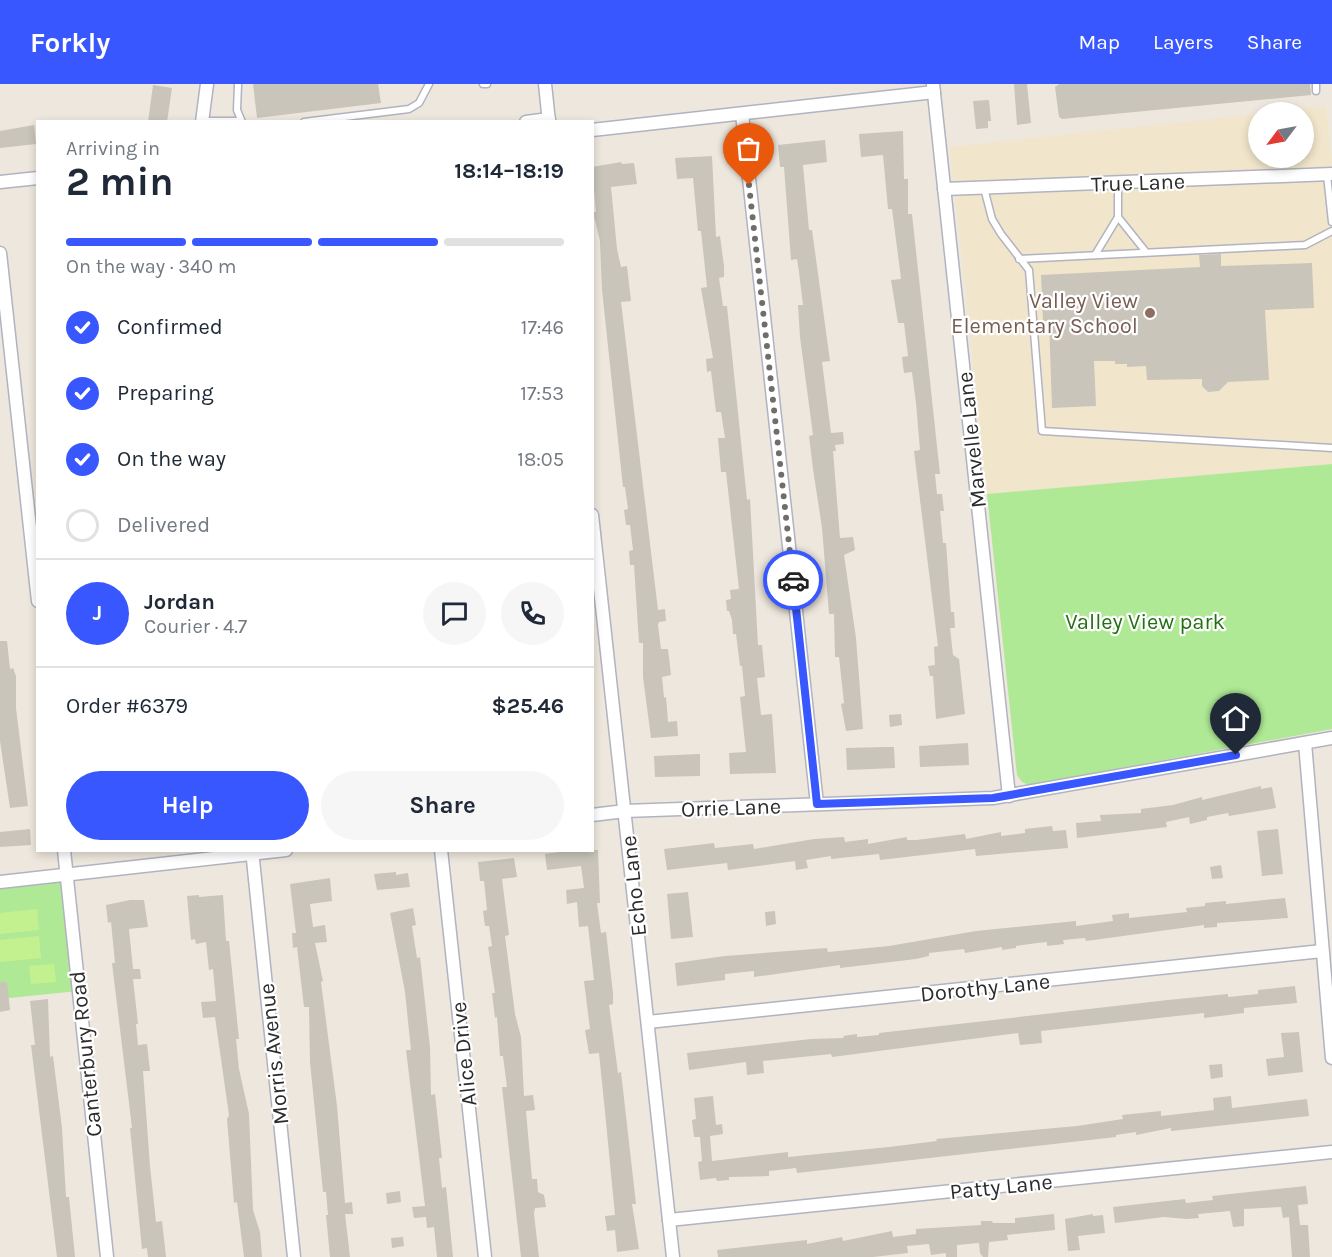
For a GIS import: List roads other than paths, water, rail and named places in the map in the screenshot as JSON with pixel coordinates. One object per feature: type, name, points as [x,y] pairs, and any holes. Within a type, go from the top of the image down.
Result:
[{"type":"street","points":[[202,120],[207,84]]},
{"type":"street","points":[[545,84],[549,120]]},
{"type":"street","points":[[594,130],[742,114],[933,88]]},
{"type":"street","name":"Marvelle Lane","points":[[933,88],[1009,796]]},
{"type":"street","points":[[742,114],[817,804]]},
{"type":"street","name":"True Lane","points":[[944,189],[1330,174]]},
{"type":"street","points":[[0,182],[36,178]]},
{"type":"street","points":[[0,253],[36,583]]},
{"type":"street","name":"Echo Lane","points":[[594,533],[673,1257]]},
{"type":"street","name":"Orrie Lane","points":[[594,815],[625,811],[938,801],[1009,796],[1332,738]]},
{"type":"street","points":[[1305,743],[1332,1058]]},
{"type":"street","name":"Canterbury Road","points":[[64,852],[107,1257]]},
{"type":"street","name":"Alice Drive","points":[[441,852],[485,1257]]},
{"type":"street","points":[[0,882],[252,853]]},
{"type":"street","name":"Morris Avenue","points":[[252,853],[294,1257]]},
{"type":"street","name":"Dorothy Lane","points":[[648,1022],[1322,951]]},
{"type":"street","name":"Patty Lane","points":[[669,1220],[1332,1152]]},
{"type":"lane","points":[[238,84],[237,110],[241,120]]},
{"type":"lane","points":[[320,120],[409,109],[419,103],[429,84]]},
{"type":"lane","points":[[1330,174],[1332,222]]},
{"type":"lane","points":[[1095,255],[1118,217],[1118,182]]},
{"type":"lane","points":[[984,188],[992,219],[1029,270],[1042,431],[1332,448]]},
{"type":"lane","points":[[1118,217],[1146,252]]},
{"type":"lane","points":[[1019,259],[1305,245],[1332,231]]},
{"type":"place","name":"Valley View Elementary School","points":[[1150,313]]},
{"type":"park label","name":"Valley View park","points":[[1145,621]]}]
